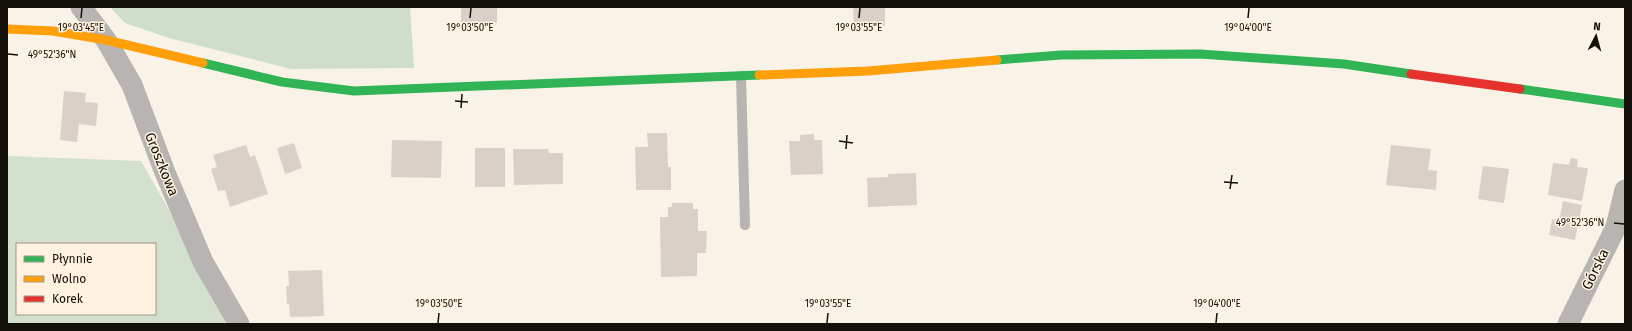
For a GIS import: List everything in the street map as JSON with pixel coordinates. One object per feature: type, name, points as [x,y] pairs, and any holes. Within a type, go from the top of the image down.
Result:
[{"type":"street","name":"Groszkowa","points":[[81,7],[106,40],[132,85],[164,170],[203,262],[239,324]]},
{"type":"street","points":[[7,29],[53,31],[106,40],[282,82],[354,91],[868,71],[1061,55],[1200,54],[1344,64],[1625,104]]},
{"type":"street","name":"Górska","points":[[1568,324],[1616,227],[1625,190]]},
{"type":"lane","points":[[741,76],[745,225]]},
{"type":"green space","points":[[110,7],[410,7],[414,68],[291,69],[169,38],[125,23]]},
{"type":"green space","points":[[7,156],[141,161],[234,324],[7,324]]},
{"type":"building","points":[[461,7],[497,7],[497,23],[461,22]]},
{"type":"building","points":[[853,7],[885,7],[885,26],[854,27]]},
{"type":"building","points":[[64,91],[86,93],[85,102],[98,103],[96,126],[79,124],[77,142],[60,140]]},
{"type":"building","points":[[647,133],[667,133],[668,167],[671,167],[671,190],[636,190],[635,147],[648,147]]},
{"type":"building","points":[[814,134],[814,140],[822,140],[823,174],[791,175],[789,141],[800,141],[800,135]]},
{"type":"building","points":[[392,140],[442,141],[441,178],[391,177]]},
{"type":"building","points":[[294,143],[302,168],[285,174],[277,148]]},
{"type":"building","points":[[246,145],[250,157],[255,155],[268,194],[230,207],[225,190],[218,191],[211,169],[217,167],[213,155]]},
{"type":"building","points":[[1391,145],[1431,149],[1428,170],[1437,171],[1436,190],[1386,185]]},
{"type":"building","points":[[475,148],[505,148],[505,187],[475,187]]},
{"type":"building","points":[[513,149],[548,149],[549,153],[563,153],[563,184],[514,185]]},
{"type":"building","points":[[1571,158],[1578,159],[1577,167],[1588,168],[1582,201],[1548,195],[1553,163],[1569,165]]},
{"type":"building","points":[[1483,166],[1509,169],[1504,203],[1478,199]]},
{"type":"building","points":[[916,173],[917,205],[868,207],[867,178],[888,177],[888,174]]},
{"type":"building","points":[[1563,201],[1582,205],[1575,240],[1549,235],[1552,219],[1559,221]]},
{"type":"building","points":[[672,203],[693,203],[693,209],[698,209],[698,231],[707,231],[706,253],[697,253],[697,276],[661,277],[660,217],[668,217],[668,207],[672,207]]},
{"type":"building","points":[[322,270],[324,316],[290,317],[289,304],[287,304],[286,286],[289,286],[288,271]]},
{"type":"traffic: fast","points":[[997,60],[1061,55],[1200,54],[1344,64],[1411,74]]},
{"type":"traffic: fast","points":[[203,63],[282,82],[354,91],[759,75]]},
{"type":"traffic: fast","points":[[1520,89],[1625,104]]},
{"type":"traffic: slow","points":[[7,29],[53,31],[106,40],[203,63]]},
{"type":"traffic: slow","points":[[759,75],[868,71],[997,60]]},
{"type":"traffic: jam","points":[[1411,74],[1520,89]]}]
